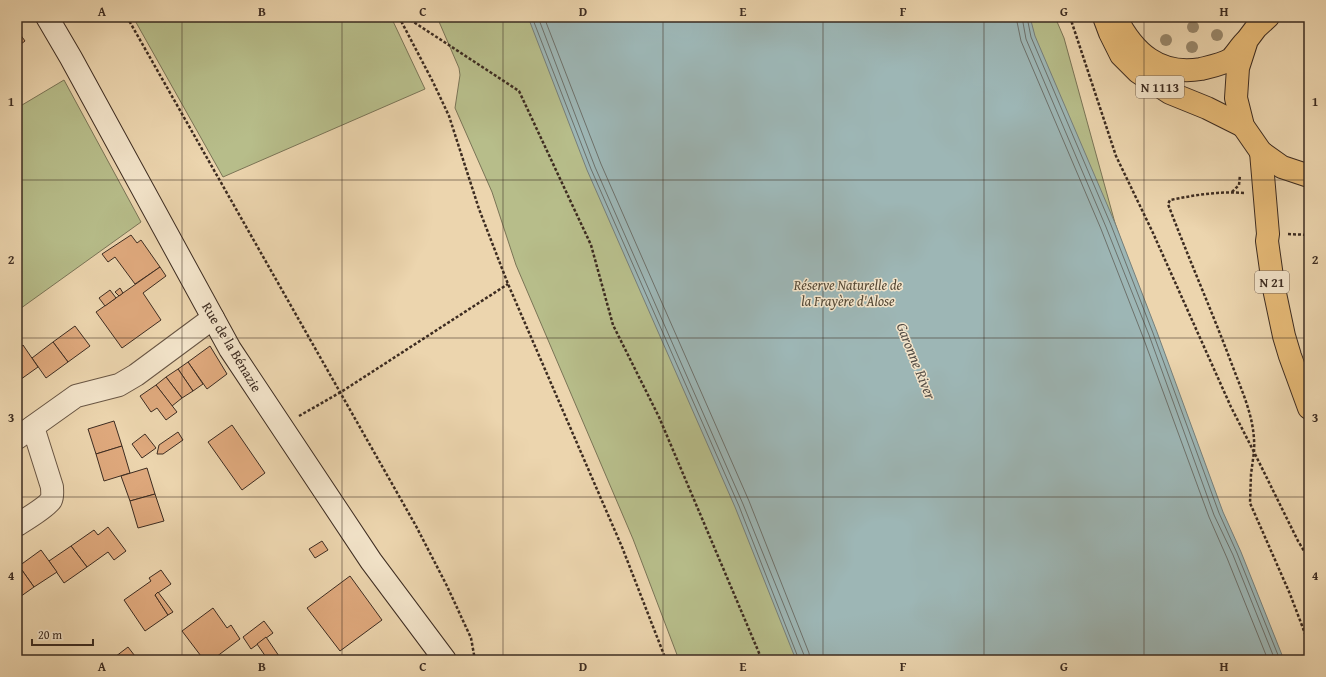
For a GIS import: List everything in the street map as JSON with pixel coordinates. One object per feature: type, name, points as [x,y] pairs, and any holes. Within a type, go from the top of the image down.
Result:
[{"type":"main road","name":"N 1113","points":[[1104,17],[1121,55],[1138,72],[1170,93],[1207,108],[1243,126]]},
{"type":"main road","name":"N 1113","points":[[1115,17],[1141,54],[1157,64],[1180,70],[1195,70],[1210,67],[1230,59],[1257,26]]},
{"type":"main road","points":[[1257,26],[1238,68],[1236,98],[1243,126],[1261,152],[1282,167],[1309,176]]},
{"type":"main road","name":"N 21","points":[[1261,152],[1268,234],[1267,241],[1273,284],[1290,356],[1309,408]]},
{"type":"street","name":"Rue de la Bénazie","points":[[47,17],[71,58],[230,349],[371,561],[445,660]]},
{"type":"street","points":[[17,525],[51,501],[52,496],[52,487],[25,432],[76,396],[119,385],[125,382],[213,318]]},
{"type":"path","points":[[127,17],[416,526],[447,586],[471,638],[476,660]]},
{"type":"path","points":[[399,17],[449,116],[479,209],[508,284],[622,547],[666,660]]},
{"type":"path","points":[[406,17],[518,91],[591,245],[613,325],[659,417],[762,660]]},
{"type":"path","points":[[1070,17],[1116,156],[1153,233],[1231,407],[1298,541],[1309,559]]},
{"type":"path","points":[[1245,200],[1244,193],[1232,192],[1183,197],[1170,200],[1168,204],[1180,237],[1218,327],[1251,417],[1254,452],[1251,474],[1250,503],[1290,594],[1309,644]]},
{"type":"path","points":[[281,426],[341,392],[508,284]]},
{"type":"green space","points":[[133,17],[391,17],[425,89],[223,177]]},
{"type":"green space","name":"Réserve Naturelle de la Frayère d'Alose","points":[[437,17],[1055,17],[1064,38],[1115,223],[1268,660],[679,660],[633,539],[516,265],[492,192],[455,108],[460,75],[459,68]]},
{"type":"green space","points":[[64,80],[141,222],[17,311],[17,108]]},
{"type":"water","name":"Réserve Naturelle de la Frayère d'Alose","points":[[528,17],[1030,17],[1035,36],[1115,223],[1223,512],[1241,552],[1284,660],[796,660],[735,507],[587,170]]},
{"type":"building","points":[[17,30],[25,41],[17,47]]},
{"type":"building","points":[[131,235],[137,243],[141,240],[160,267],[135,284],[115,257],[108,262],[102,254]]},
{"type":"building","points":[[160,267],[166,276],[143,293],[161,320],[122,348],[96,312]]},
{"type":"building","points":[[120,288],[123,293],[119,296],[115,292]]},
{"type":"building","points":[[110,290],[116,298],[105,306],[99,298]]},
{"type":"building","points":[[75,326],[90,346],[68,362],[53,342]]},
{"type":"building","points":[[53,342],[68,362],[46,378],[32,358]]},
{"type":"building","points":[[23,345],[38,367],[17,382],[17,350]]},
{"type":"building","points":[[210,346],[227,374],[207,389],[188,362]]},
{"type":"building","points":[[188,362],[203,384],[193,391],[178,369]]},
{"type":"building","points":[[178,369],[193,391],[182,398],[166,377]]},
{"type":"building","points":[[166,377],[182,398],[172,406],[156,385]]},
{"type":"building","points":[[156,385],[177,412],[166,420],[157,408],[151,412],[140,396]]},
{"type":"building","points":[[114,421],[122,446],[96,454],[88,429]]},
{"type":"building","points":[[232,425],[265,473],[242,490],[208,442]]},
{"type":"building","points":[[178,432],[183,440],[163,454],[157,454],[159,445]]},
{"type":"building","points":[[145,434],[156,448],[142,458],[132,444]]},
{"type":"building","points":[[122,446],[130,473],[104,481],[96,454]]},
{"type":"building","points":[[147,468],[155,494],[130,501],[121,476]]},
{"type":"building","points":[[155,494],[164,521],[138,528],[130,501]]},
{"type":"building","points":[[108,527],[126,551],[114,560],[108,552],[87,567],[71,546],[94,530],[98,535]]},
{"type":"building","points":[[322,541],[328,550],[315,558],[309,549]]},
{"type":"building","points":[[71,546],[87,567],[64,583],[49,561]]},
{"type":"building","points":[[41,550],[57,572],[34,587],[19,566]]},
{"type":"building","points":[[19,566],[34,587],[17,599],[17,567]]},
{"type":"building","points":[[161,570],[171,584],[155,595],[168,615],[145,631],[124,600],[151,581],[149,578]]},
{"type":"building","points":[[350,576],[382,620],[340,651],[307,608]]},
{"type":"building","points":[[158,592],[173,612],[168,615],[155,595]]},
{"type":"building","points":[[213,608],[227,628],[231,625],[240,639],[212,660],[204,660],[182,631]]},
{"type":"building","points":[[264,621],[273,633],[251,649],[243,637]]},
{"type":"building","points":[[266,637],[279,656],[275,660],[266,660],[266,657],[257,644]]},
{"type":"building","points":[[128,647],[138,660],[111,660]]},
{"type":"water label","name":"Garonne River","points":[[916,361]]}]
